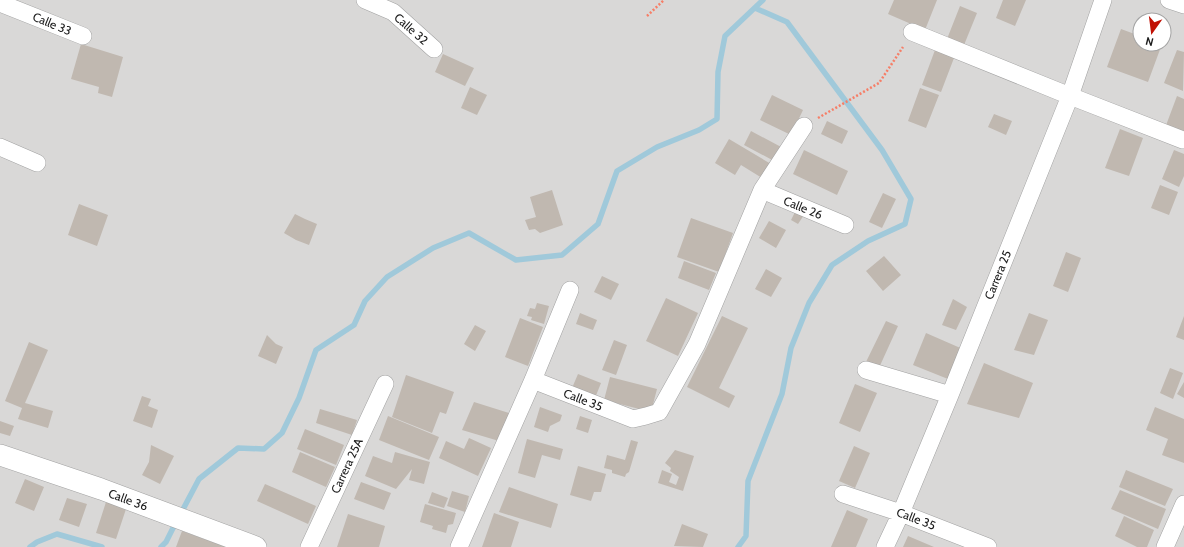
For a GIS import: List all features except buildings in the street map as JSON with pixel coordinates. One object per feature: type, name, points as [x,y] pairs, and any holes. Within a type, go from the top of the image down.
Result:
[{"type":"street","name":"Calle 32","points":[[365,0],[393,12],[434,50]]},
{"type":"street","name":"Carrera 25","points":[[886,547],[950,395],[1070,96],[1103,0]]},
{"type":"street","points":[[1169,0],[1184,5]]},
{"type":"street","name":"Calle 33","points":[[0,3],[82,36]]},
{"type":"street","points":[[912,32],[1183,140]]},
{"type":"street","points":[[762,190],[804,126]]},
{"type":"street","points":[[0,147],[37,163]]},
{"type":"street","name":"Calle 26","points":[[762,190],[845,225]]},
{"type":"street","name":"Calle 35","points":[[533,380],[633,419],[659,412],[697,344],[762,190]]},
{"type":"street","points":[[459,547],[533,380],[570,290]]},
{"type":"street","points":[[866,370],[950,395]]},
{"type":"street","name":"Carrera 25A","points":[[309,547],[385,384]]},
{"type":"street","name":"Calle 36","points":[[0,455],[101,489],[251,545]]},
{"type":"street","name":"Calle 35","points":[[844,494],[901,513],[988,547]]},
{"type":"street","points":[[1165,547],[1184,504]]},
{"type":"path","points":[[647,16],[664,0]]},
{"type":"path","points":[[804,126],[879,83],[912,32]]},
{"type":"shaded area","points":[[0,0],[1184,0],[1184,547],[0,547]]},
{"type":"waterway","points":[[180,515],[199,479],[238,448],[264,449],[282,433],[299,398],[316,350],[354,325],[365,301],[387,277],[433,248],[469,233],[516,260],[562,255],[598,224],[617,171],[657,147],[699,130],[717,119],[718,72],[725,36],[763,0]]},
{"type":"waterway","points":[[738,547],[746,536],[748,481],[782,394],[791,348],[809,303],[832,265],[868,241],[905,224],[911,199],[882,150],[787,22],[755,8]]},
{"type":"waterway","points":[[161,547],[166,542],[176,522]]},
{"type":"waterway","points":[[30,547],[37,542],[57,534],[102,547]]}]
